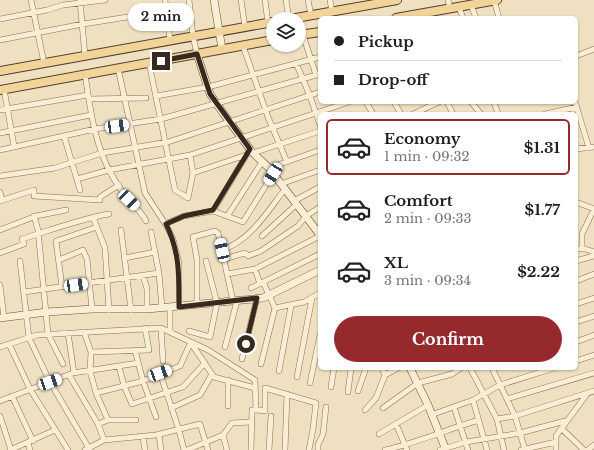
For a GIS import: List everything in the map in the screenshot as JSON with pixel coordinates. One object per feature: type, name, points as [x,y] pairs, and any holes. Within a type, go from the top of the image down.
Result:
[{"type":"main road","points":[[306,16],[397,0]]},
{"type":"main road","points":[[418,16],[438,14],[450,8],[496,0]]},
{"type":"main road","points":[[0,71],[266,23]]},
{"type":"main road","points":[[306,34],[318,32]]},
{"type":"main road","points":[[2,89],[266,41]]},
{"type":"street","points":[[31,0],[44,63]]},
{"type":"street","points":[[0,19],[34,13],[62,5],[105,0]]},
{"type":"street","points":[[165,0],[170,40]]},
{"type":"street","points":[[189,0],[193,36],[197,54],[208,87],[250,153],[271,171],[318,233]]},
{"type":"street","points":[[214,0],[218,32],[222,49]]},
{"type":"street","points":[[241,0],[245,27]]},
{"type":"street","points":[[265,0],[268,12]]},
{"type":"street","points":[[286,0],[289,12]]},
{"type":"street","points":[[308,0],[311,15]]},
{"type":"street","points":[[330,0],[332,12]]},
{"type":"street","points":[[448,0],[450,8]]},
{"type":"street","points":[[496,0],[499,16]]},
{"type":"street","points":[[80,2],[85,56]]},
{"type":"street","points":[[471,4],[475,16]]},
{"type":"street","points":[[459,7],[462,16]]},
{"type":"street","points":[[0,40],[82,24],[166,11]]},
{"type":"street","points":[[243,46],[265,110],[287,162]]},
{"type":"street","points":[[0,150],[95,129],[161,119],[318,75],[306,47]]},
{"type":"street","points":[[578,55],[594,49]]},
{"type":"street","points":[[156,96],[208,87],[318,57]]},
{"type":"street","points":[[149,63],[176,190],[188,198],[193,173],[190,155]]},
{"type":"street","points":[[296,63],[318,119]]},
{"type":"street","points":[[118,68],[145,193],[166,224],[173,239],[179,263],[179,307]]},
{"type":"street","points":[[85,74],[91,115],[102,154],[109,170],[129,200],[142,213],[146,221]]},
{"type":"street","points":[[2,89],[8,109],[14,146]]},
{"type":"street","points":[[0,176],[54,168],[102,154],[166,142],[318,93]]},
{"type":"street","points":[[0,110],[88,97],[125,99],[146,98]]},
{"type":"street","points":[[319,112],[343,104]]},
{"type":"street","points":[[417,112],[434,104]]},
{"type":"street","points":[[473,104],[479,112]]},
{"type":"street","points":[[552,112],[576,105]]},
{"type":"street","points":[[77,179],[109,170],[190,155],[316,113]]},
{"type":"street","points":[[0,133],[91,115]]},
{"type":"street","points":[[578,122],[592,147],[578,149]]},
{"type":"street","points":[[193,173],[250,153],[318,133]]},
{"type":"street","points":[[64,136],[80,190]]},
{"type":"street","points":[[166,224],[184,216],[213,210],[243,222],[271,171],[287,162],[318,151]]},
{"type":"street","points":[[213,210],[250,153]]},
{"type":"street","points":[[228,215],[262,162]]},
{"type":"street","points":[[222,250],[246,236],[261,222],[283,186],[318,171]]},
{"type":"street","points":[[0,192],[1,200],[34,190],[34,196],[100,200],[100,197],[119,185]]},
{"type":"street","points":[[262,236],[295,202],[318,188]]},
{"type":"street","points":[[578,204],[594,209],[582,234],[579,249],[594,253],[593,256],[578,260]]},
{"type":"street","points":[[224,259],[245,253],[248,256],[261,250],[298,226],[306,216],[318,208]]},
{"type":"street","points":[[0,230],[34,216],[66,210]]},
{"type":"street","points":[[0,253],[24,244],[22,238],[39,234],[93,216],[109,214]]},
{"type":"street","points":[[34,216],[39,234],[48,334],[62,364]]},
{"type":"street","points":[[93,216],[105,248],[109,310]]},
{"type":"street","points":[[62,287],[56,241],[97,227]]},
{"type":"street","points":[[122,230],[131,310]]},
{"type":"street","points":[[197,305],[197,260],[193,237],[215,231],[218,232],[227,274],[235,301],[225,347]]},
{"type":"street","points":[[151,232],[170,332]]},
{"type":"street","points":[[227,274],[255,269],[318,237]]},
{"type":"street","points":[[59,260],[83,250],[87,259],[92,309]]},
{"type":"street","points":[[125,258],[155,252]]},
{"type":"street","points":[[251,288],[318,255]]},
{"type":"street","points":[[189,332],[210,337],[216,303],[206,260]]},
{"type":"street","points":[[20,261],[29,338],[50,382],[88,449],[104,440],[143,437],[180,430],[200,424],[208,450]]},
{"type":"street","points":[[255,269],[275,308],[261,364]]},
{"type":"street","points":[[0,285],[2,318],[47,312],[92,309],[147,310],[257,298],[269,295],[318,271]]},
{"type":"street","points":[[24,292],[159,273]]},
{"type":"street","points":[[578,280],[594,274]]},
{"type":"street","points":[[143,275],[148,289],[147,310]]},
{"type":"street","points":[[275,308],[291,306],[318,294]]},
{"type":"street","points":[[242,359],[257,298]]},
{"type":"street","points":[[297,377],[312,298]]},
{"type":"street","points":[[578,303],[594,298]]},
{"type":"street","points":[[279,371],[291,306]]},
{"type":"street","points":[[578,321],[594,316]]},
{"type":"street","points":[[91,352],[149,350],[145,328]]},
{"type":"street","points":[[161,328],[163,361]]},
{"type":"street","points":[[0,347],[48,334],[161,328],[208,350],[255,380],[256,410]]},
{"type":"street","points":[[84,332],[91,352],[90,371],[96,393],[108,420]]},
{"type":"street","points":[[68,333],[72,374],[98,424],[104,440]]},
{"type":"street","points":[[578,339],[594,335]]},
{"type":"street","points":[[191,342],[214,377],[255,388]]},
{"type":"street","points":[[96,393],[143,381],[180,366],[191,342]]},
{"type":"street","points":[[9,344],[30,389],[68,450]]},
{"type":"street","points":[[310,383],[318,345]]},
{"type":"street","points":[[135,350],[143,381],[156,418]]},
{"type":"street","points":[[578,360],[594,356]]},
{"type":"street","points":[[0,401],[72,374],[138,363]]},
{"type":"street","points":[[119,366],[124,386],[132,404],[183,387],[205,363]]},
{"type":"street","points":[[331,387],[334,370]]},
{"type":"street","points":[[348,392],[351,370]]},
{"type":"street","points":[[358,391],[365,370]]},
{"type":"street","points":[[383,370],[385,375]]},
{"type":"street","points":[[365,410],[376,398],[385,375],[394,370]]},
{"type":"street","points":[[411,370],[428,405],[444,449],[466,442],[520,433],[566,421]]},
{"type":"street","points":[[383,408],[418,384],[452,374],[458,370]]},
{"type":"street","points":[[471,370],[497,419],[504,450]]},
{"type":"street","points":[[494,370],[515,416],[524,450],[556,442]]},
{"type":"street","points":[[431,415],[473,400],[500,385],[548,370]]},
{"type":"street","points":[[160,373],[171,408],[180,430],[184,450]]},
{"type":"street","points":[[171,408],[200,395],[212,374]]},
{"type":"street","points":[[508,399],[594,374]]},
{"type":"street","points":[[228,380],[228,406]]},
{"type":"street","points":[[250,450],[252,410],[265,411],[265,388],[316,403],[313,429],[308,450]]},
{"type":"street","points":[[497,419],[515,416],[594,391]]},
{"type":"street","points":[[556,450],[556,436],[588,393]]},
{"type":"street","points":[[285,450],[287,394]]},
{"type":"street","points":[[12,396],[30,442],[30,450]]},
{"type":"street","points":[[473,400],[487,450]]},
{"type":"street","points":[[379,434],[428,405]]},
{"type":"street","points":[[318,450],[318,445],[323,434],[326,407]]},
{"type":"street","points":[[454,407],[468,450]]},
{"type":"street","points":[[0,416],[11,450],[55,430]]},
{"type":"street","points":[[269,450],[271,416]]},
{"type":"street","points":[[98,424],[108,420],[136,420]]},
{"type":"street","points":[[385,450],[406,448],[439,432],[479,420]]},
{"type":"street","points":[[187,450],[193,449],[223,435],[232,424],[251,422]]},
{"type":"street","points":[[396,424],[406,448]]},
{"type":"street","points":[[561,428],[584,450]]},
{"type":"street","points":[[159,434],[161,450]]},
{"type":"street","points":[[223,435],[227,450]]},
{"type":"street","points":[[143,437],[145,450]]},
{"type":"street","points":[[588,450],[594,445]]},
{"type":"route","points":[[161,61],[197,54],[210,94],[250,149],[213,210],[184,216],[166,224],[173,239],[179,263],[179,307],[257,298],[246,344]]}]
